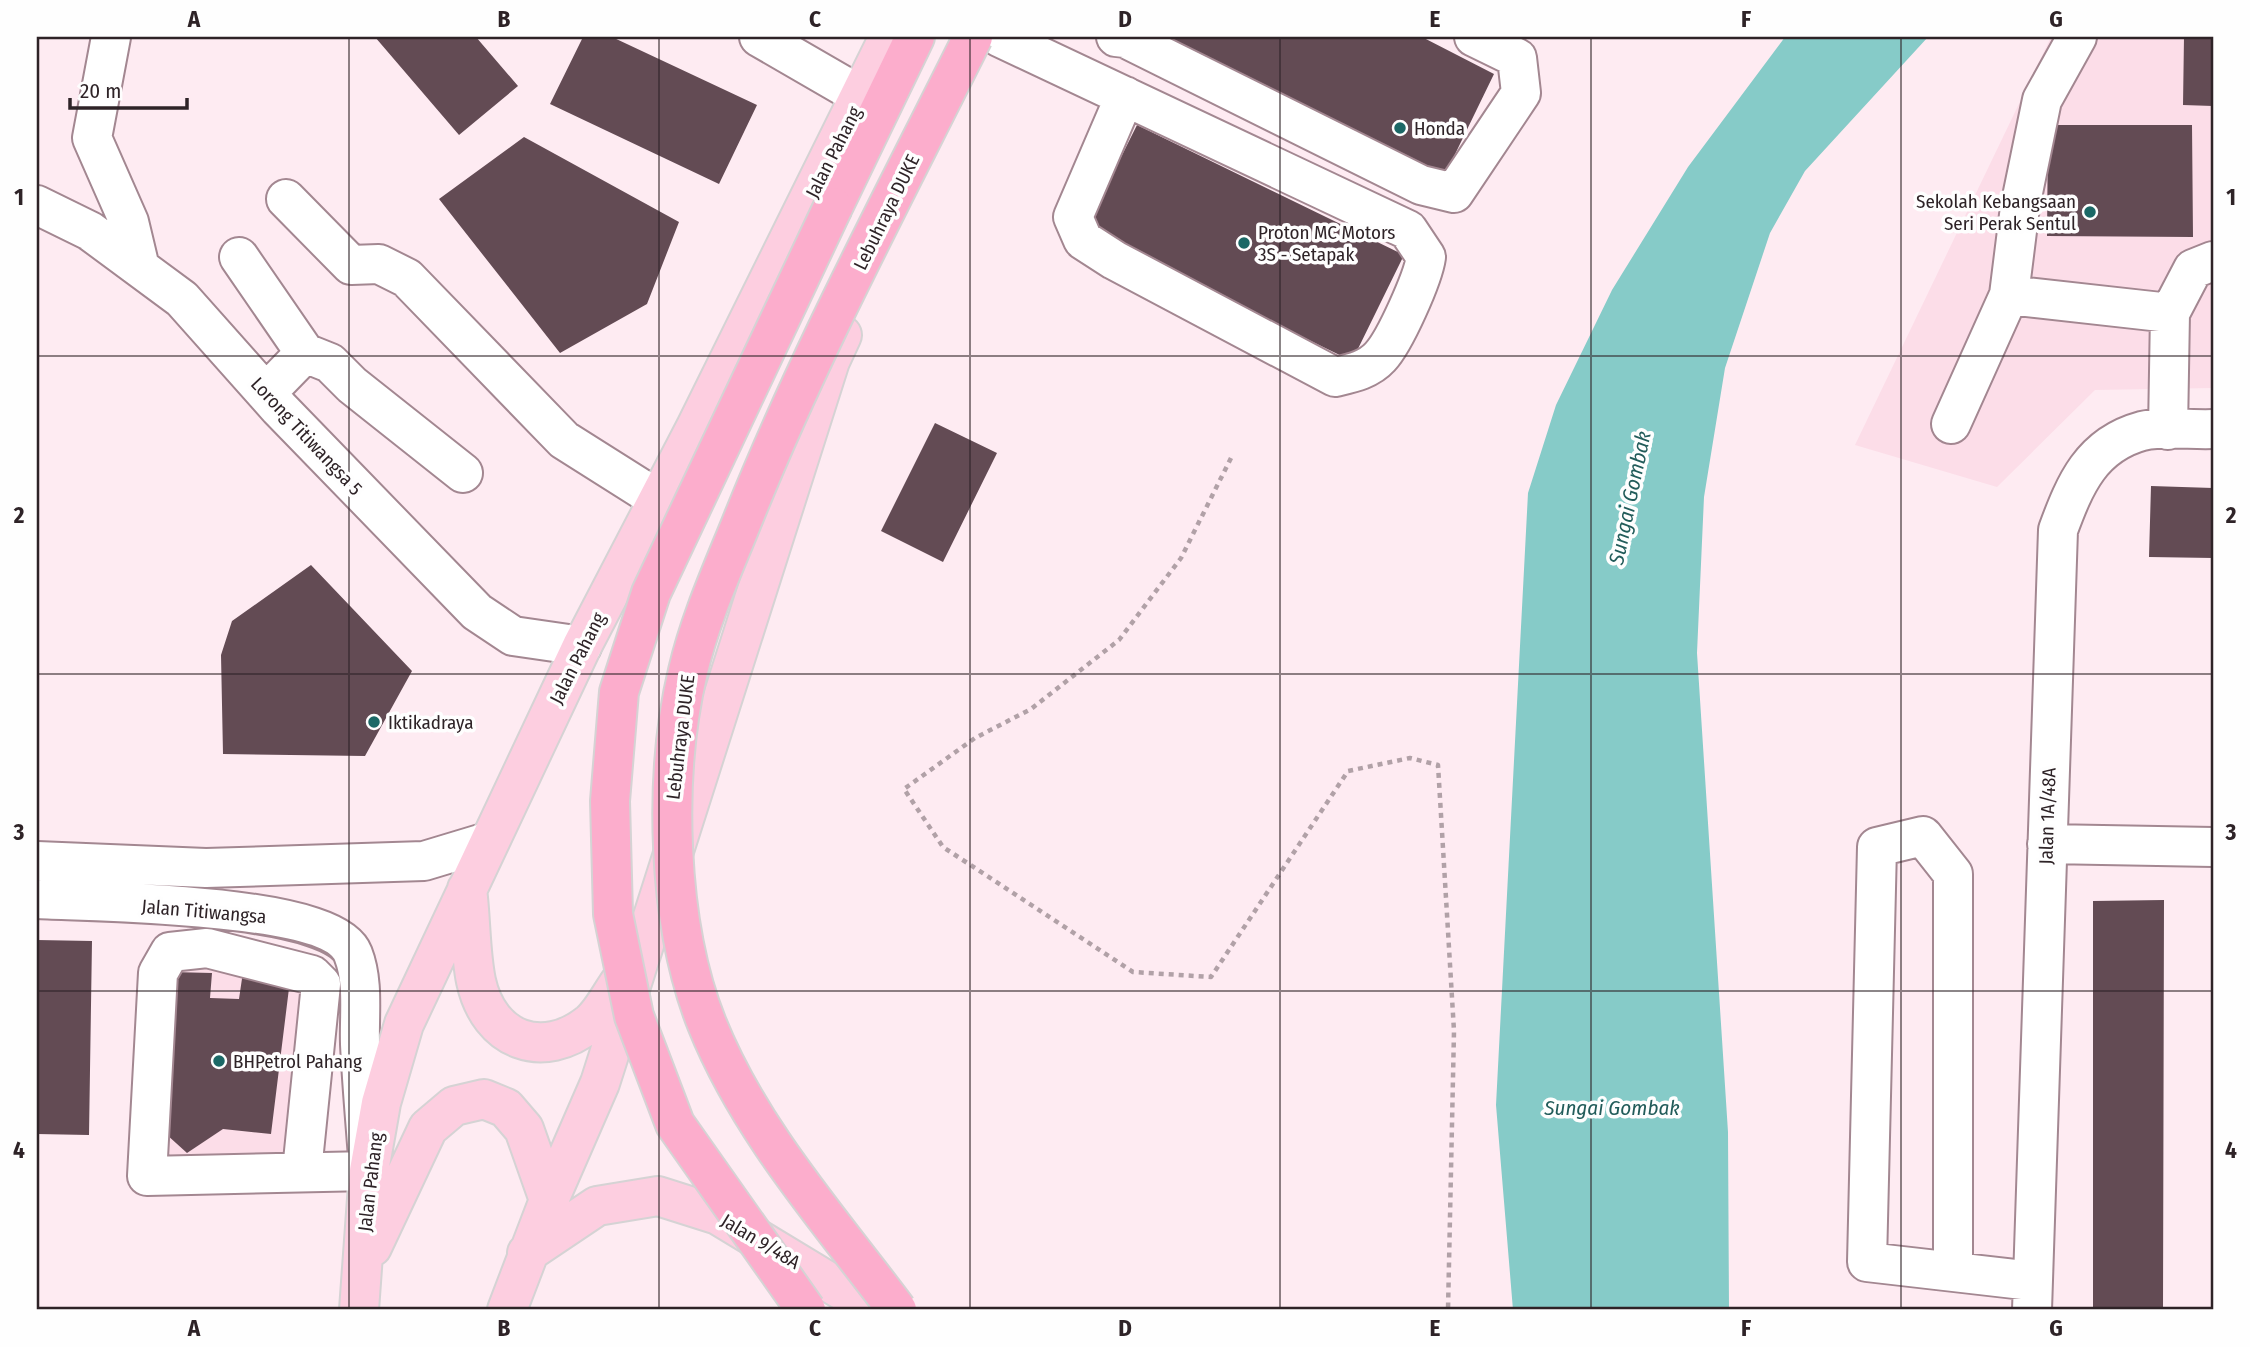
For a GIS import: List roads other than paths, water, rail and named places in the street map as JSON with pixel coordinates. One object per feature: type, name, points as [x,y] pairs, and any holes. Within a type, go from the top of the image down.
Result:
[{"type":"highway","points":[[806,1310],[675,1124],[634,1016],[613,914],[610,801],[619,692],[651,593],[915,37]]},
{"type":"highway","name":"Lebuhraya DUKE","points":[[897,1310],[753,1118],[707,1024],[682,936],[671,807],[676,738],[688,670],[713,594],[775,438],[973,37]]},
{"type":"main road","name":"Jalan Pahang","points":[[359,1310],[369,1171],[381,1103],[404,1024],[487,842],[582,646],[659,500],[889,37]]},
{"type":"main road","points":[[507,1310],[527,1253],[600,1083],[830,361],[985,37]]},
{"type":"main road","points":[[467,889],[476,981],[487,1009],[506,1033],[517,1038],[544,1044],[564,1039],[592,1021],[647,942]]},
{"type":"main road","points":[[361,1269],[429,1128],[454,1106],[484,1099],[506,1108],[523,1129],[549,1200]]},
{"type":"main road","name":"Jalan 9/48A","points":[[527,1253],[597,1206],[658,1196],[718,1215],[875,1310]]},
{"type":"street","points":[[111,37],[92,138],[129,222],[140,268]]},
{"type":"street","points":[[759,37],[861,96]]},
{"type":"street","points":[[999,37],[1083,76],[1408,229],[1426,257],[1424,275],[1381,356],[1360,372],[1335,377],[1114,260],[1083,240],[1073,216],[1125,96]]},
{"type":"street","points":[[1083,76],[1126,39],[1421,184],[1454,193],[1521,93],[1517,58],[1474,37]]},
{"type":"street","points":[[1951,424],[2009,295],[2020,207],[2042,100],[2077,37]]},
{"type":"street","points":[[286,199],[351,265],[379,264],[407,278],[564,440],[659,500]]},
{"type":"street","name":"Lorong Titiwangsa 5","points":[[37,205],[90,232],[182,299],[266,393],[418,554],[477,612],[513,636],[582,646]]},
{"type":"street","points":[[240,257],[305,353],[330,363],[352,385],[463,473]]},
{"type":"street","points":[[2168,430],[2170,313],[2193,269],[2213,261]]},
{"type":"street","points":[[2009,295],[2170,313]]},
{"type":"street","points":[[266,393],[305,353]]},
{"type":"street","name":"Jalan 1A/48A","points":[[2032,1296],[2059,530],[2074,488],[2100,451],[2143,431],[2213,429]]},
{"type":"street","points":[[1954,1271],[1953,874],[1923,836],[1877,848],[1867,1262],[1954,1271],[2032,1296]]},
{"type":"street","name":"Jalan Titiwangsa","points":[[37,861],[205,868],[424,861],[487,842]]},
{"type":"street","points":[[2047,844],[2213,847]]},
{"type":"street","name":"Jalan Titiwangsa","points":[[37,899],[223,909],[268,916],[329,931],[352,952],[360,994],[369,1171]]},
{"type":"street","points":[[302,1171],[321,984],[312,975],[206,948],[170,952],[158,973],[147,1176],[369,1171]]},
{"type":"water","name":"Sungai Gombak","points":[[1785,37],[1928,37],[1805,171],[1770,233],[1725,368],[1704,497],[1697,653],[1728,1132],[1729,1310],[1513,1310],[1496,1105],[1528,493],[1556,405],[1612,290],[1688,167]]},
{"type":"place","name":"Honda","points":[[1400,128]]},
{"type":"place","name":"Sekolah Kebangsaan Seri Perak Sentul","points":[[2090,212]]},
{"type":"place","name":"Proton MC Motors 3S - Setapak","points":[[1244,243]]},
{"type":"place","name":"Iktikadraya","points":[[374,722]]},
{"type":"place","name":"BHPetrol Pahang","points":[[219,1061]]}]
